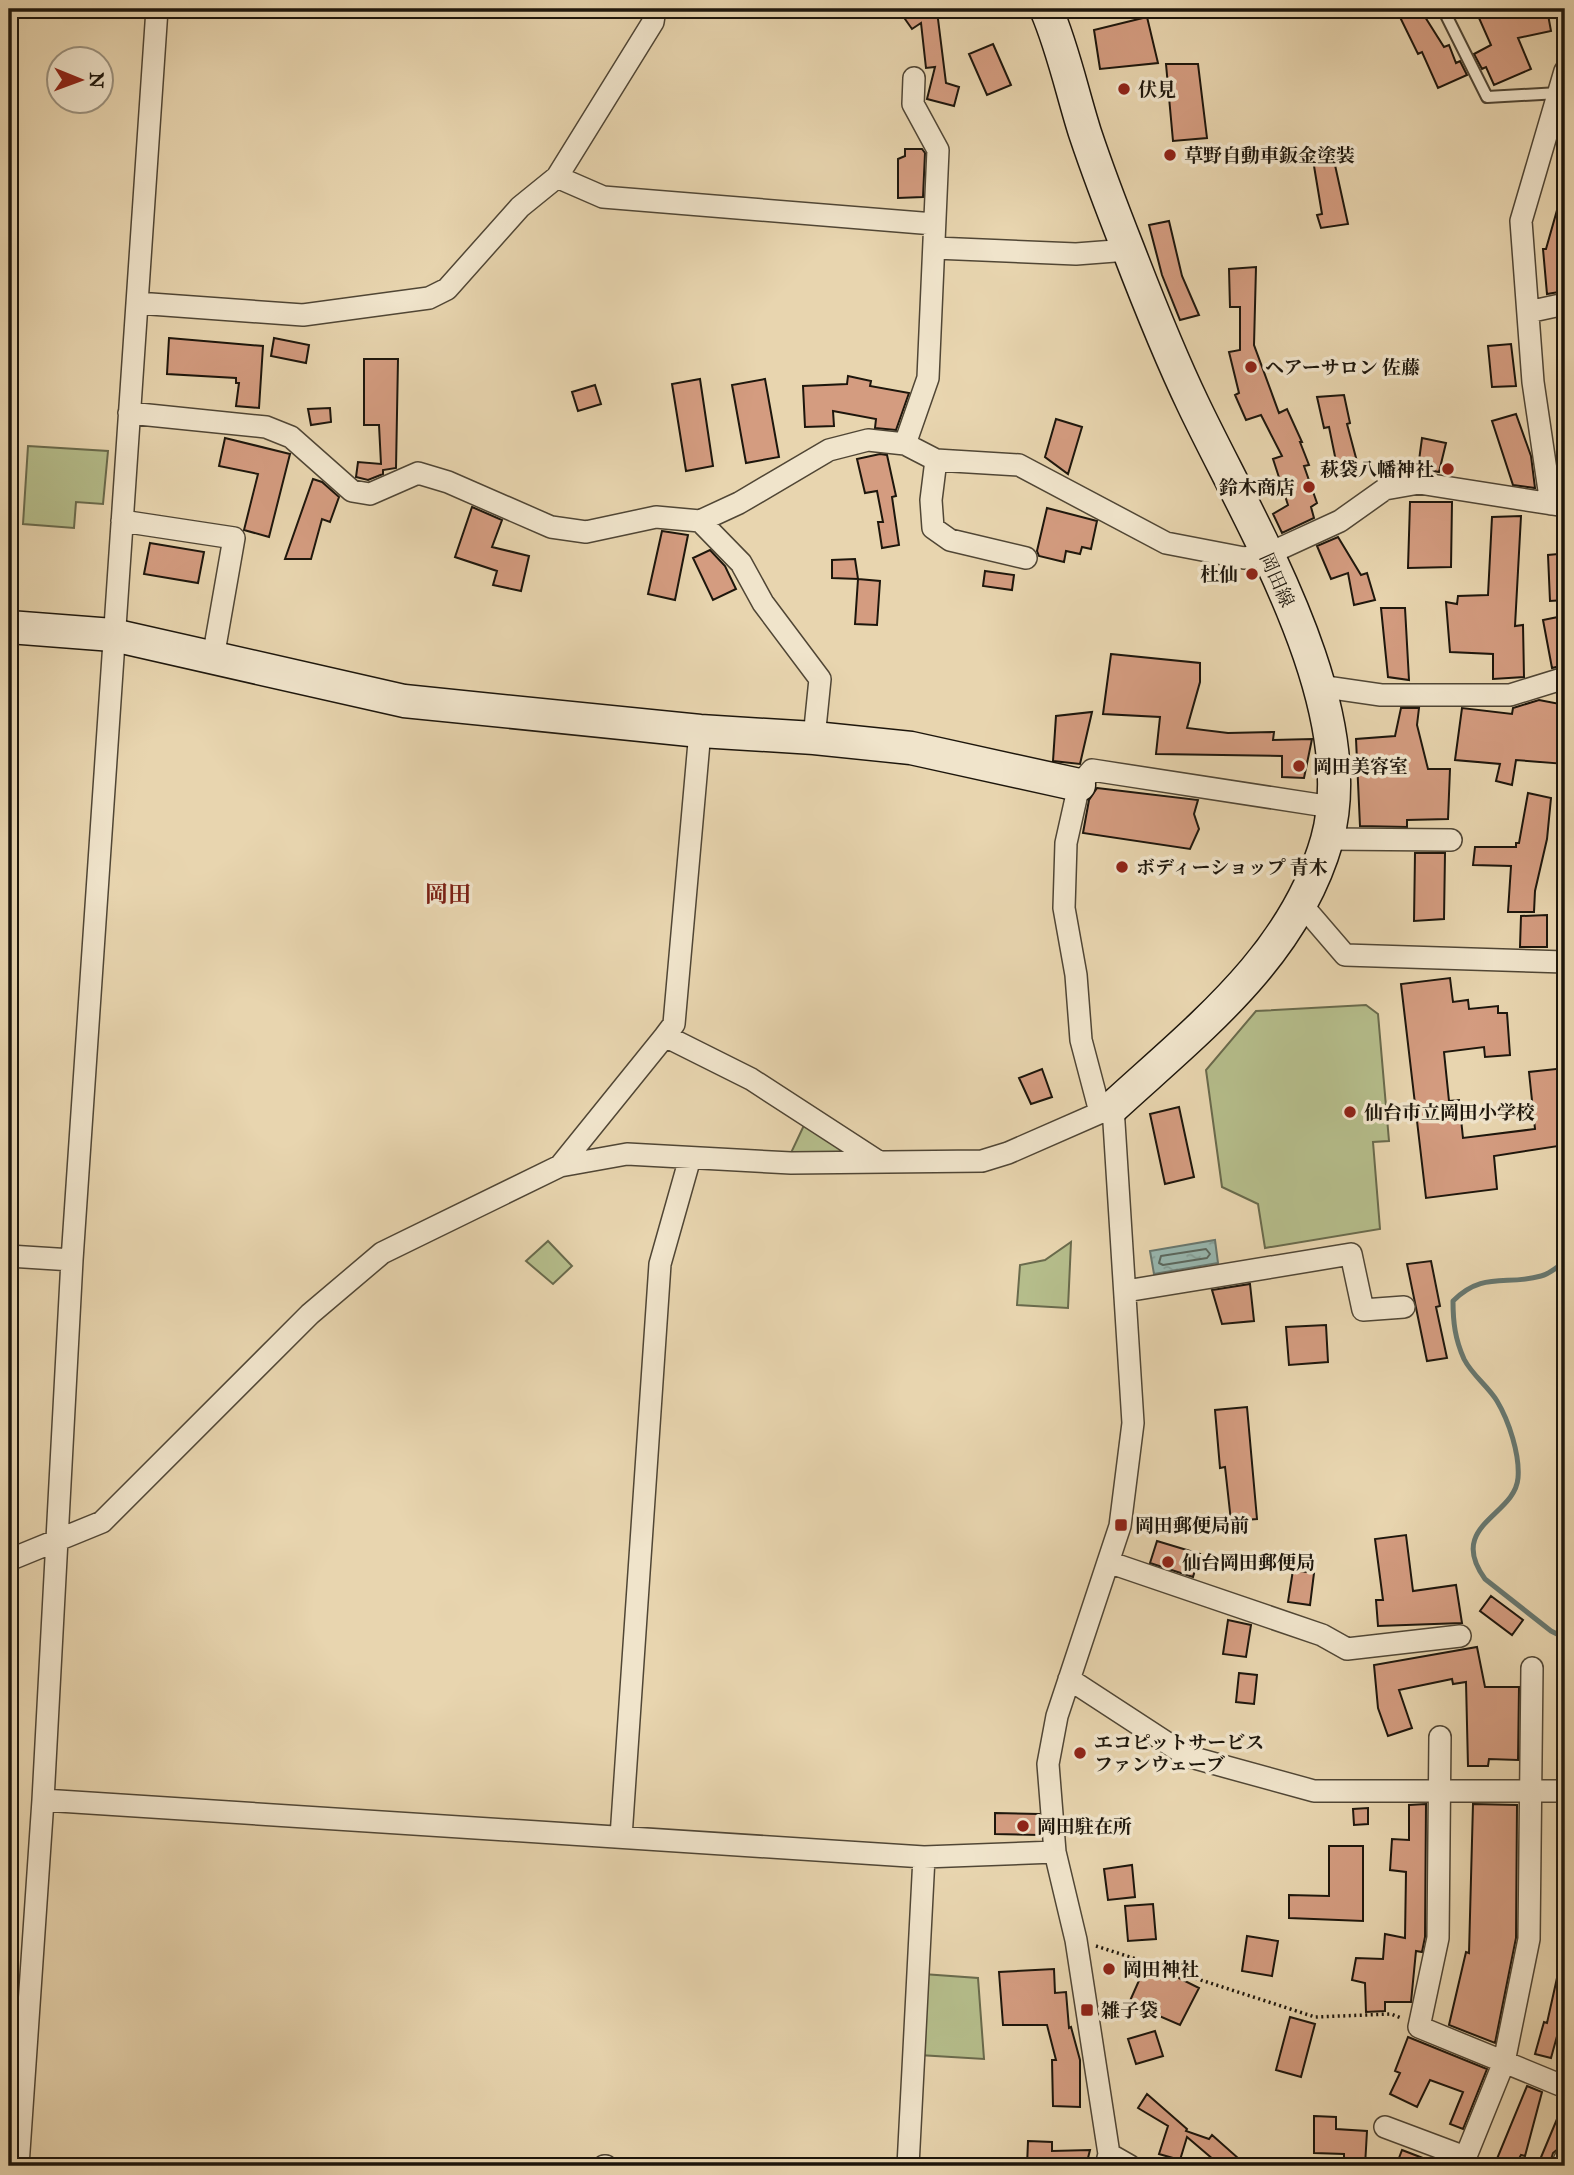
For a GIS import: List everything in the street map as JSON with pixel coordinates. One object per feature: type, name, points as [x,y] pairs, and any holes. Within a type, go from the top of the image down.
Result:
[{"type":"street","points":[[16,2158],[43,1800],[72,1260],[157,9]]},
{"type":"street","points":[[137,303],[303,315],[429,298],[447,289],[520,207],[557,177],[653,22],[655,9]]},
{"type":"street","name":"岡田線","points":[[1046,9],[1086,134],[1128,250],[1191,400],[1300,631],[1319,686],[1332,744],[1332,807],[1327,839],[1301,905],[1279,944],[1240,988],[1107,1109]]},
{"type":"street","points":[[130,413],[266,427],[291,436],[352,491],[370,494],[418,474],[448,482],[551,527],[586,532],[656,517],[700,521],[740,503],[830,450],[868,440],[905,444],[936,460],[1019,465],[1166,542],[1244,558],[1266,555],[1340,521],[1385,489],[1419,482],[1558,505],[1533,382],[1521,221],[1565,71]]},
{"type":"street","points":[[905,444],[928,378],[935,248],[937,150],[913,104],[914,78]]},
{"type":"street","points":[[557,177],[603,197],[934,223]]},
{"type":"street","points":[[935,248],[1076,254],[1128,250]]},
{"type":"street","points":[[1528,312],[1565,304]]},
{"type":"street","points":[[936,460],[931,500],[933,528],[950,540],[1026,558]]},
{"type":"street","points":[[122,521],[234,538],[213,658]]},
{"type":"street","points":[[700,521],[741,563],[762,603],[820,679],[814,738]]},
{"type":"street","points":[[9,627],[113,635],[404,701],[700,731],[814,738],[911,748],[1079,785]]},
{"type":"street","points":[[1319,686],[1381,695],[1510,695],[1565,678]]},
{"type":"street","points":[[559,1166],[674,1024],[700,731]]},
{"type":"street","points":[[1130,2166],[1107,2160],[1076,1940],[1055,1852],[1048,1764],[1056,1716],[1120,1526],[1133,1423],[1126,1291],[1107,1109],[1081,1040],[1076,975],[1064,908],[1066,843],[1079,785],[1092,770],[1332,807]]},
{"type":"street","points":[[1327,839],[1451,840]]},
{"type":"street","points":[[1301,905],[1345,955],[1565,962]]},
{"type":"street","points":[[665,1036],[751,1079],[880,1162]]},
{"type":"street","points":[[9,1560],[58,1543],[102,1522],[310,1314],[382,1253],[559,1166],[627,1154],[791,1163],[982,1161],[1008,1153],[1107,1109]]},
{"type":"street","points":[[621,1837],[660,1264],[690,1158]]},
{"type":"street","points":[[1126,1291],[1351,1254],[1363,1310],[1404,1307]]},
{"type":"street","points":[[9,1256],[72,1260]]},
{"type":"street","points":[[1108,1562],[1321,1635],[1347,1649],[1460,1636]]},
{"type":"street","points":[[1385,2127],[1464,2162],[1504,2062],[1529,1939],[1532,1668]]},
{"type":"street","points":[[1069,1679],[1187,1756],[1314,1791],[1565,1790]]},
{"type":"street","points":[[1440,1737],[1438,1938],[1419,2026],[1565,2087]]},
{"type":"street","points":[[43,1800],[924,1857],[1055,1852]]},
{"type":"street","points":[[908,2166],[924,1857]]},
{"type":"street","points":[[1562,2166],[1565,2159]]},
{"type":"lane","points":[[1443,9],[1487,97],[1559,93]]},
{"type":"path","points":[[1076,1940],[1315,2017],[1391,2014],[1419,2026]]},
{"type":"green space","points":[[28,446],[108,451],[103,504],[76,502],[74,528],[23,524]]},
{"type":"green space","points":[[1366,1005],[1378,1014],[1389,1141],[1373,1142],[1380,1229],[1265,1248],[1258,1204],[1222,1187],[1206,1070],[1256,1011]]},
{"type":"green space","points":[[806,1121],[841,1144],[841,1153],[789,1157]]},
{"type":"green space","points":[[548,1241],[572,1266],[553,1284],[526,1261]]},
{"type":"green space","points":[[1071,1242],[1068,1308],[1017,1305],[1020,1265],[1045,1260]]},
{"type":"green space","points":[[923,1974],[978,1978],[984,2059],[919,2055]]},
{"type":"water","points":[[1215,1240],[1218,1263],[1154,1274],[1150,1251]]},
{"type":"building","points":[[898,9],[940,9],[937,11],[946,83],[959,87],[954,106],[927,99],[935,67],[926,68],[921,23],[912,29]]},
{"type":"building","points":[[1396,9],[1420,9],[1444,47],[1449,45],[1456,63],[1460,61],[1467,75],[1438,88],[1422,52],[1418,54]]},
{"type":"building","points":[[1475,9],[1547,9],[1551,31],[1518,38],[1531,69],[1494,85],[1486,67],[1482,69],[1474,54],[1491,45]]},
{"type":"building","points":[[1147,17],[1158,63],[1100,69],[1094,30]]},
{"type":"building","points":[[993,44],[1011,85],[987,95],[969,54]]},
{"type":"building","points":[[1166,64],[1198,64],[1207,138],[1173,141]]},
{"type":"building","points":[[905,149],[922,149],[925,153],[923,197],[898,198],[898,159],[905,156]]},
{"type":"building","points":[[1333,156],[1348,224],[1321,228],[1317,215],[1322,214],[1313,160]]},
{"type":"building","points":[[1561,196],[1565,196],[1565,243],[1558,265],[1565,264],[1565,291],[1547,294],[1543,249],[1546,249]]},
{"type":"building","points":[[1169,221],[1182,276],[1199,315],[1180,320],[1162,275],[1149,225]]},
{"type":"building","points":[[1256,267],[1254,345],[1279,413],[1287,409],[1302,442],[1309,465],[1304,466],[1317,503],[1311,507],[1314,518],[1282,533],[1273,514],[1288,505],[1273,459],[1282,456],[1261,415],[1246,420],[1235,395],[1239,393],[1229,352],[1240,350],[1240,307],[1230,307],[1229,269]]},
{"type":"building","points":[[169,338],[263,346],[259,408],[236,406],[239,383],[236,383],[236,378],[167,374]]},
{"type":"building","points":[[274,338],[309,345],[306,363],[271,356]]},
{"type":"building","points":[[1511,344],[1516,386],[1492,387],[1488,346]]},
{"type":"building","points":[[364,359],[398,359],[396,468],[383,470],[383,474],[368,480],[356,477],[358,462],[381,464],[379,425],[364,425]]},
{"type":"building","points":[[848,376],[871,381],[870,386],[909,393],[896,430],[875,428],[876,419],[833,411],[834,426],[805,427],[803,386],[847,384]]},
{"type":"building","points":[[700,379],[713,466],[686,471],[672,384]]},
{"type":"building","points":[[765,379],[779,457],[746,463],[732,385]]},
{"type":"building","points":[[595,385],[601,404],[578,411],[572,392]]},
{"type":"building","points":[[1344,395],[1350,423],[1347,424],[1360,473],[1339,476],[1329,427],[1324,428],[1317,397]]},
{"type":"building","points":[[330,408],[331,422],[311,425],[308,409]]},
{"type":"building","points":[[1516,414],[1531,456],[1535,488],[1513,485],[1492,421]]},
{"type":"building","points":[[1056,419],[1082,427],[1068,474],[1045,457]]},
{"type":"building","points":[[225,438],[290,454],[269,537],[244,530],[258,474],[219,466]]},
{"type":"building","points":[[1422,438],[1446,443],[1439,472],[1418,468]]},
{"type":"building","points":[[1565,450],[1565,490],[1562,491],[1557,452]]},
{"type":"building","points":[[887,455],[896,496],[892,497],[899,545],[882,548],[878,522],[883,522],[877,491],[865,493],[857,459]]},
{"type":"building","points":[[313,479],[322,482],[339,497],[330,522],[322,519],[311,559],[285,559]]},
{"type":"building","points":[[1410,502],[1452,502],[1451,567],[1408,568]]},
{"type":"building","points":[[472,507],[502,520],[492,547],[529,556],[521,591],[493,585],[497,571],[455,557]]},
{"type":"building","points":[[1047,508],[1097,521],[1091,549],[1082,547],[1080,554],[1066,551],[1064,562],[1039,556],[1037,551]]},
{"type":"building","points":[[1521,516],[1515,626],[1523,625],[1524,677],[1493,679],[1493,654],[1450,652],[1446,602],[1457,604],[1458,596],[1488,595],[1492,517]]},
{"type":"building","points":[[662,531],[688,535],[675,600],[648,594]]},
{"type":"building","points":[[1338,537],[1361,575],[1367,573],[1375,600],[1354,605],[1348,573],[1331,579],[1317,546]]},
{"type":"building","points":[[150,543],[204,552],[198,583],[144,574]]},
{"type":"building","points":[[710,550],[725,566],[736,589],[713,600],[693,558]]},
{"type":"building","points":[[1558,554],[1565,600],[1550,601],[1548,555]]},
{"type":"building","points":[[855,559],[858,579],[832,578],[832,560]]},
{"type":"building","points":[[985,571],[1014,575],[1012,590],[983,586]]},
{"type":"building","points":[[858,579],[880,581],[877,625],[855,624]]},
{"type":"building","points":[[1381,608],[1405,608],[1409,680],[1388,677]]},
{"type":"building","points":[[1558,617],[1565,665],[1552,668],[1543,620]]},
{"type":"building","points":[[1111,654],[1200,663],[1200,682],[1187,728],[1228,733],[1274,732],[1273,740],[1312,739],[1304,778],[1282,777],[1282,756],[1156,754],[1160,717],[1103,714]]},
{"type":"building","points":[[1539,700],[1565,705],[1565,764],[1516,760],[1512,785],[1496,781],[1500,764],[1455,760],[1462,708],[1512,714],[1513,708]]},
{"type":"building","points":[[1401,708],[1419,708],[1417,725],[1428,769],[1450,769],[1448,819],[1407,820],[1407,827],[1360,826],[1356,739],[1395,736]]},
{"type":"building","points":[[1092,712],[1080,764],[1053,761],[1056,716]]},
{"type":"building","points":[[1097,788],[1198,800],[1194,814],[1199,829],[1190,849],[1083,833],[1089,800]]},
{"type":"building","points":[[1528,793],[1551,798],[1547,839],[1535,891],[1534,912],[1508,912],[1511,866],[1473,865],[1475,847],[1516,847]]},
{"type":"building","points":[[1415,853],[1445,853],[1444,919],[1414,921]]},
{"type":"building","points":[[1547,915],[1547,947],[1520,947],[1521,916]]},
{"type":"building","points":[[1450,978],[1453,1002],[1468,1000],[1469,1009],[1498,1006],[1498,1013],[1507,1013],[1510,1055],[1485,1057],[1484,1047],[1444,1052],[1449,1101],[1459,1100],[1463,1138],[1535,1129],[1529,1072],[1565,1068],[1565,1145],[1494,1156],[1497,1189],[1426,1198],[1401,984]]},
{"type":"building","points":[[1042,1069],[1052,1097],[1031,1104],[1019,1078]]},
{"type":"building","points":[[1179,1107],[1194,1177],[1165,1184],[1150,1114]]},
{"type":"building","points":[[1431,1261],[1440,1306],[1436,1307],[1447,1358],[1427,1361],[1407,1264]]},
{"type":"building","points":[[1250,1284],[1254,1321],[1222,1324],[1212,1290]]},
{"type":"building","points":[[1326,1325],[1328,1362],[1289,1365],[1286,1327]]},
{"type":"building","points":[[1247,1407],[1257,1519],[1231,1521],[1225,1467],[1220,1468],[1215,1410]]},
{"type":"building","points":[[1406,1535],[1413,1591],[1456,1585],[1462,1623],[1378,1626],[1376,1600],[1383,1600],[1375,1539]]},
{"type":"building","points":[[1157,1541],[1200,1554],[1193,1577],[1150,1563]]},
{"type":"building","points":[[1293,1570],[1314,1573],[1310,1605],[1288,1602]]},
{"type":"building","points":[[1491,1596],[1523,1620],[1512,1635],[1480,1611]]},
{"type":"building","points":[[1228,1620],[1251,1625],[1246,1657],[1223,1654]]},
{"type":"building","points":[[1477,1647],[1485,1687],[1519,1687],[1518,1760],[1489,1759],[1488,1766],[1468,1766],[1466,1682],[1453,1684],[1452,1679],[1399,1690],[1412,1728],[1388,1736],[1378,1708],[1374,1665]]},
{"type":"building","points":[[1239,1673],[1257,1675],[1254,1704],[1236,1702]]},
{"type":"building","points":[[1426,1804],[1425,1937],[1422,1952],[1416,1951],[1411,2002],[1385,2002],[1385,2011],[1366,2012],[1365,1983],[1352,1980],[1356,1958],[1383,1959],[1385,1934],[1405,1938],[1406,1872],[1390,1870],[1392,1839],[1409,1840],[1409,1805]]},
{"type":"building","points":[[1473,1804],[1517,1805],[1516,1938],[1495,2043],[1449,2025],[1466,1952],[1469,1953]]},
{"type":"building","points":[[1368,1808],[1368,1824],[1354,1825],[1353,1809]]},
{"type":"building","points":[[995,1813],[1039,1814],[1040,1835],[995,1834]]},
{"type":"building","points":[[1329,1846],[1363,1846],[1363,1921],[1289,1918],[1289,1895],[1329,1896]]},
{"type":"building","points":[[1132,1865],[1135,1897],[1108,1900],[1104,1869]]},
{"type":"building","points":[[1153,1904],[1156,1939],[1128,1941],[1125,1906]]},
{"type":"building","points":[[1247,1936],[1278,1941],[1272,1976],[1242,1971]]},
{"type":"building","points":[[1145,1967],[1175,1980],[1177,1977],[1199,1988],[1180,2025],[1129,2003]]},
{"type":"building","points":[[1054,1969],[1055,1993],[1066,1992],[1069,2028],[1071,2027],[1080,2060],[1080,2107],[1053,2106],[1052,2060],[1056,2060],[1047,2025],[1003,2025],[999,1972]]},
{"type":"building","points":[[1559,1969],[1565,1970],[1565,2007],[1551,2058],[1535,2054],[1544,2022],[1547,2023]]},
{"type":"building","points":[[1290,2017],[1315,2024],[1301,2077],[1276,2070]]},
{"type":"building","points":[[1155,2031],[1163,2056],[1136,2064],[1128,2039]]},
{"type":"building","points":[[1408,2037],[1487,2069],[1463,2129],[1450,2124],[1463,2092],[1430,2080],[1417,2107],[1390,2094],[1400,2073],[1395,2071]]},
{"type":"building","points":[[1527,2086],[1542,2092],[1525,2156],[1521,2155],[1515,2166],[1494,2166]]},
{"type":"building","points":[[1147,2094],[1187,2129],[1186,2131],[1209,2139],[1212,2135],[1238,2158],[1231,2166],[1221,2166],[1187,2137],[1180,2160],[1159,2154],[1168,2126],[1138,2108]]},
{"type":"building","points":[[1565,2100],[1565,2143],[1553,2153],[1549,2166],[1539,2162]]},
{"type":"building","points":[[1314,2116],[1336,2117],[1336,2129],[1367,2131],[1365,2166],[1344,2165],[1344,2154],[1314,2153]]},
{"type":"building","points":[[1028,2141],[1052,2142],[1052,2151],[1090,2150],[1086,2166],[1027,2166]]},
{"type":"building","points":[[1402,2150],[1441,2165],[1441,2166],[1396,2166]]},
{"type":"waterway","points":[[1565,1262],[1541,1276],[1474,1286],[1453,1301],[1455,1330],[1461,1352],[1467,1365],[1501,1409],[1513,1438],[1518,1469],[1514,1491],[1478,1533],[1473,1546],[1475,1561],[1485,1579],[1551,1631],[1565,1638]]},
{"type":"place","name":"伏見","points":[[1124,89]]},
{"type":"place","name":"草野自動車鈑金塗装","points":[[1170,155]]},
{"type":"place","name":"ヘアーサロン 佐藤","points":[[1251,367]]},
{"type":"place","name":"萩袋八幡神社","points":[[1448,469]]},
{"type":"place","name":"鈴木商店","points":[[1309,487]]},
{"type":"place","name":"杜仙","points":[[1252,574]]},
{"type":"place","name":"岡田美容室","points":[[1299,766]]},
{"type":"place","name":"ボディーショップ 青木","points":[[1122,867]]},
{"type":"place","name":"仙台市立岡田小学校","points":[[1350,1112]]},
{"type":"place","name":"岡田郵便局前","points":[[1121,1525]]},
{"type":"place","name":"仙台岡田郵便局","points":[[1168,1562]]},
{"type":"place","name":"エコピットサービス ファンウェーブ","points":[[1080,1753]]},
{"type":"place","name":"岡田駐在所","points":[[1023,1826]]},
{"type":"place","name":"岡田神社","points":[[1109,1969]]},
{"type":"place","name":"雑子袋","points":[[1087,2010]]},
{"type":"district","name":"岡田","points":[[448,894]]}]
